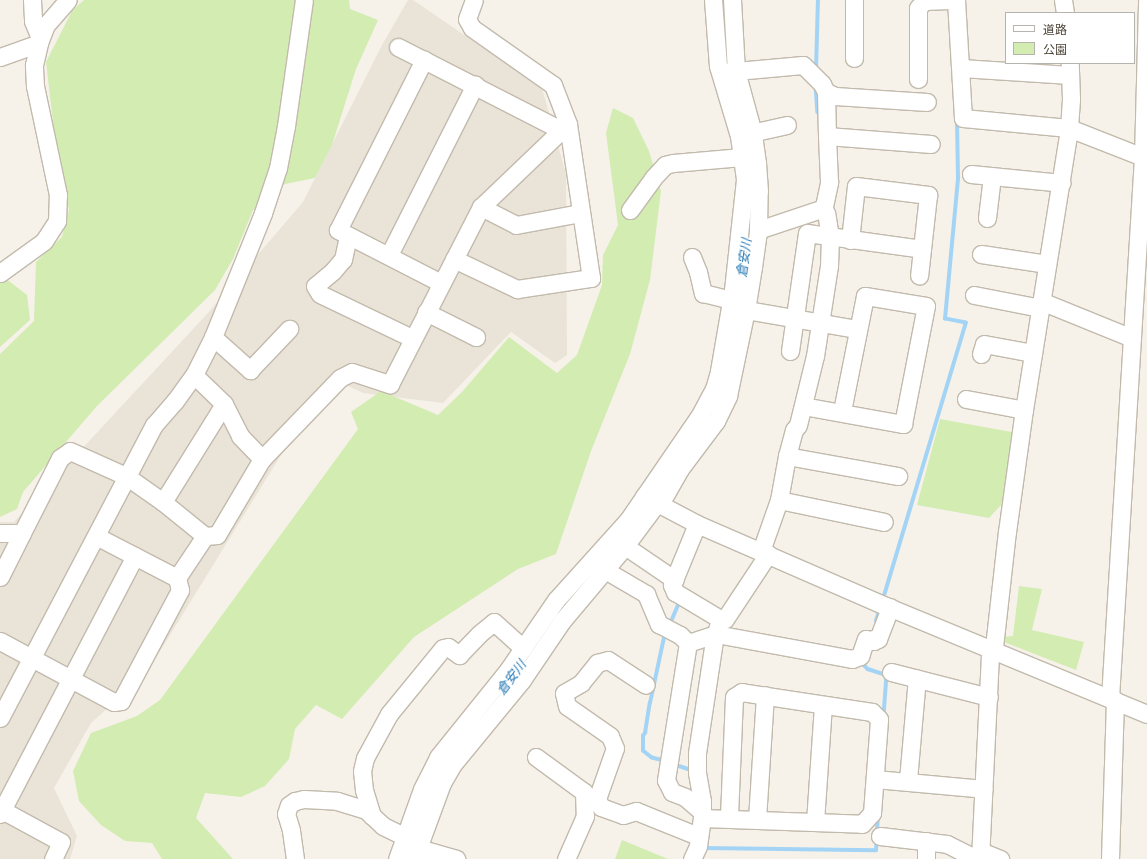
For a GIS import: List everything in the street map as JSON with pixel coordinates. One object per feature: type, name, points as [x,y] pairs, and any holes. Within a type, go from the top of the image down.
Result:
[{"type":"street","points":[[32,0],[34,21],[39,40]]},
{"type":"street","points":[[0,273],[44,241],[54,228],[59,214],[58,195],[34,86],[34,65],[39,40],[46,25],[68,0]]},
{"type":"street","points":[[0,718],[154,424],[175,402],[194,375],[213,337],[263,213],[278,168],[286,126],[304,0]]},
{"type":"street","points":[[454,259],[516,289],[591,278],[582,213],[565,127],[552,85],[472,28],[467,19],[474,0]]},
{"type":"street","points":[[414,847],[422,789],[438,756],[508,670],[556,600],[630,527],[654,501],[710,398],[719,371],[758,230],[759,191],[746,134],[727,69],[713,0]]},
{"type":"street","points":[[727,69],[732,0]]},
{"type":"street","points":[[854,0],[854,58]]},
{"type":"street","points":[[918,79],[918,8],[924,1],[950,0]]},
{"type":"street","points":[[956,0],[963,118],[1069,128],[1140,156]]},
{"type":"street","points":[[1064,0],[1065,12]]},
{"type":"street","points":[[1110,859],[1110,696],[1132,338],[1147,0]]},
{"type":"street","points":[[0,57],[39,40]]},
{"type":"street","points":[[398,47],[565,127]]},
{"type":"street","points":[[424,60],[338,230],[441,283]]},
{"type":"street","points":[[692,859],[698,846],[702,800],[697,772],[697,754],[706,684],[719,630],[763,549],[782,501],[787,456],[803,406],[822,323],[829,266],[830,237],[824,209],[829,175],[828,136],[826,92],[822,84],[803,65],[727,69]]},
{"type":"street","points":[[961,68],[1070,69],[1071,99],[1062,184],[1047,264],[1024,410],[992,650],[990,654],[984,789],[979,856]]},
{"type":"street","points":[[389,255],[475,85]]},
{"type":"street","points":[[826,92],[835,96],[927,102]]},
{"type":"street","points":[[746,134],[786,126]]},
{"type":"street","points":[[0,577],[60,458],[70,451],[126,476],[163,502],[205,536],[217,536],[262,459],[340,378],[352,372],[390,384],[412,338],[481,207],[565,127]]},
{"type":"street","points":[[737,307],[745,179],[742,157],[746,134]]},
{"type":"street","points":[[828,136],[931,144]]},
{"type":"street","points":[[630,210],[653,178],[665,165],[742,157]]},
{"type":"street","points":[[971,174],[1062,184]]},
{"type":"street","points":[[987,218],[992,176]]},
{"type":"street","points":[[850,240],[856,186],[928,195],[919,276]]},
{"type":"street","points":[[481,207],[516,225],[582,213]]},
{"type":"street","points":[[758,230],[824,209]]},
{"type":"street","points":[[790,351],[807,234],[922,249]]},
{"type":"street","points":[[348,236],[343,259],[333,271],[315,286],[320,294],[412,338]]},
{"type":"street","points":[[981,254],[1047,264]]},
{"type":"street","points":[[692,258],[698,272],[703,293],[737,307],[857,329]]},
{"type":"street","points":[[803,406],[832,412],[842,411],[903,424],[926,306],[865,296],[857,329],[842,411]]},
{"type":"street","points":[[974,296],[1041,305],[1132,338]]},
{"type":"street","points":[[426,312],[476,337]]},
{"type":"street","points":[[213,337],[250,370],[289,329]]},
{"type":"street","points":[[980,354],[984,344],[1033,353]]},
{"type":"street","points":[[194,375],[224,404],[240,436],[262,459]]},
{"type":"street","points":[[966,399],[1024,410]]},
{"type":"street","points":[[163,502],[224,404]]},
{"type":"street","points":[[787,456],[898,476]]},
{"type":"street","points":[[654,501],[697,524],[763,549],[885,605],[992,650],[1110,696],[1147,714]]},
{"type":"street","points":[[782,501],[884,522]]},
{"type":"street","points":[[697,524],[672,585],[675,592],[719,630],[852,658],[860,656],[866,639],[878,639],[885,605]]},
{"type":"street","points":[[397,859],[414,847],[452,764],[522,680],[573,606],[625,546],[630,527]]},
{"type":"street","points":[[0,533],[22,533]]},
{"type":"street","points":[[0,641],[114,702],[122,701],[180,590],[176,578],[96,536]]},
{"type":"street","points":[[176,578],[205,536]]},
{"type":"street","points":[[625,546],[675,580]]},
{"type":"street","points":[[53,859],[61,842],[1,812],[135,556]]},
{"type":"street","points":[[605,570],[646,594],[659,624],[680,635],[688,643]]},
{"type":"street","points":[[372,816],[363,777],[365,758],[389,714],[443,648],[448,647],[459,655],[479,634],[494,622],[524,648]]},
{"type":"street","points":[[688,643],[719,630]]},
{"type":"street","points":[[688,643],[666,780],[672,792],[685,797],[700,812],[729,818],[862,824],[872,813],[879,719],[872,712],[766,695],[742,692],[734,697],[729,818]]},
{"type":"street","points":[[566,859],[615,748],[610,736],[567,706],[564,693],[582,683],[597,663],[608,660],[646,685]]},
{"type":"street","points":[[891,672],[989,697]]},
{"type":"street","points":[[908,780],[917,678]]},
{"type":"street","points":[[757,819],[766,695]]},
{"type":"street","points":[[815,822],[823,705]]},
{"type":"street","points":[[536,757],[584,792],[591,801],[601,807],[623,815],[636,811],[693,834]]},
{"type":"street","points":[[875,778],[908,780],[984,789]]},
{"type":"street","points":[[295,859],[293,837],[286,814],[289,806],[295,801],[304,799],[337,801],[366,810],[383,826],[414,847],[456,859]]},
{"type":"street","points":[[880,836],[947,844],[979,856],[1000,859]]},
{"type":"street","points":[[926,841],[926,859]]},
{"type":"shaded area","points":[[408,0],[413,0],[542,88],[566,174],[567,355],[555,363],[511,332],[443,403],[363,393],[329,377],[146,674],[91,723],[54,788],[77,836],[70,859],[0,859],[0,522],[14,522],[207,314],[303,202],[382,45]]},
{"type":"green space","points":[[84,0],[349,0],[350,9],[378,20],[356,69],[332,145],[315,178],[285,184],[253,210],[233,259],[215,290],[97,406],[23,492],[17,509],[0,517],[0,354],[34,321],[36,262],[62,237],[69,210],[54,131],[46,62],[72,11]]},
{"type":"green space","points":[[613,108],[633,118],[649,151],[661,191],[650,280],[630,354],[591,451],[556,554],[518,569],[414,637],[342,719],[316,705],[295,729],[289,759],[265,786],[241,797],[205,793],[196,818],[233,859],[162,859],[152,843],[125,841],[101,825],[79,801],[73,771],[91,733],[137,716],[160,700],[358,429],[351,412],[381,391],[438,415],[462,392],[509,337],[557,373],[577,355],[602,285],[603,255],[618,225],[606,133]]},
{"type":"green space","points":[[5,278],[27,295],[30,320],[0,347],[0,282]]},
{"type":"green space","points":[[940,419],[1017,433],[1010,478],[1001,505],[989,518],[917,505]]},
{"type":"green space","points":[[1019,586],[1042,589],[1032,630],[1084,642],[1076,670],[1004,642],[1003,637],[1013,636]]},
{"type":"green space","points":[[622,840],[668,859],[615,859]]},
{"type":"waterway","points":[[816,70],[818,0]]},
{"type":"waterway","points":[[816,86],[818,112]]},
{"type":"waterway","points":[[883,599],[966,323],[945,319],[958,178],[957,121]]},
{"type":"waterway","name":"倉安川","points":[[742,278],[749,228],[750,192]]},
{"type":"waterway","points":[[670,624],[680,600]]},
{"type":"waterway","points":[[876,621],[880,608]]},
{"type":"waterway","points":[[664,761],[652,758],[643,751],[643,736],[645,733],[665,633]]},
{"type":"waterway","points":[[864,660],[865,666],[868,669],[887,675],[884,716]]},
{"type":"waterway","points":[[673,764],[691,770]]},
{"type":"waterway","points":[[877,832],[878,815]]},
{"type":"waterway","points":[[702,848],[876,850],[877,839]]}]
